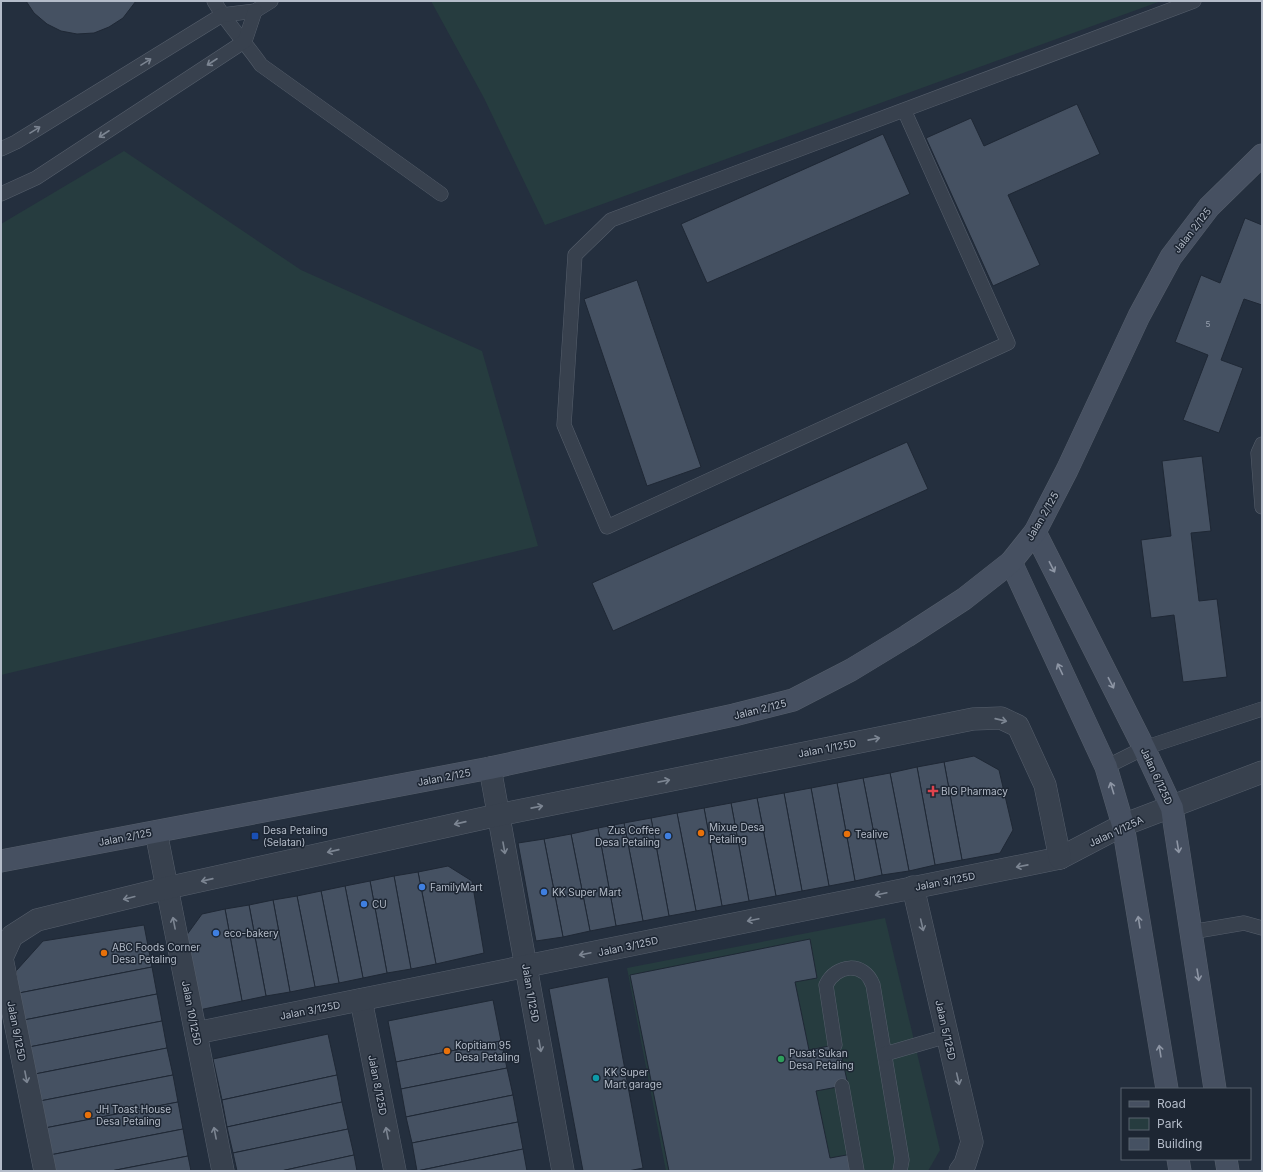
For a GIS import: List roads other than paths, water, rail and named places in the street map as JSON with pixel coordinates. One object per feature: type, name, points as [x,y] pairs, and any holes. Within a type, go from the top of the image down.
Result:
[{"type":"street","name":"Jalan 2/125","points":[[1,861],[490,768],[734,716],[793,700],[851,670],[964,599],[1011,562],[1035,532],[1067,470],[1139,316],[1171,257],[1208,207],[1262,156]]},
{"type":"street","name":"Jalan 6/125D","points":[[1035,532],[1144,748],[1172,808],[1215,1088]]},
{"type":"street","points":[[1011,562],[1106,767],[1123,825],[1167,1088]]},
{"type":"street","name":"Jalan 1/125D","points":[[498,815],[973,719],[1001,718],[1018,726],[1045,785],[1060,858]]},
{"type":"street","name":"Jalan 1/125D","points":[[490,768],[562,1171]]},
{"type":"street","name":"Jalan 1/125A","points":[[1060,858],[1123,825],[1172,808],[1262,772]]},
{"type":"street","points":[[167,888],[498,815]]},
{"type":"street","name":"Jalan 10/125D","points":[[156,832],[223,1171]]},
{"type":"street","name":"Jalan 3/125D","points":[[196,1033],[1060,858]]},
{"type":"street","name":"Jalan 5/125D","points":[[913,887],[972,1142],[965,1164],[960,1171]]},
{"type":"street","name":"Jalan 9/125D","points":[[45,1171],[4,984],[2,958],[12,936],[37,920],[167,888]]},
{"type":"street","name":"Jalan 8/125D","points":[[361,1000],[395,1171]]},
{"type":"street","points":[[1178,1160],[1180,1171]]},
{"type":"street","points":[[1226,1160],[1228,1171]]},
{"type":"lane","points":[[214,1],[222,16],[245,41],[261,65],[441,194]]},
{"type":"lane","points":[[1,149],[16,142],[222,16],[255,11],[271,1]]},
{"type":"lane","points":[[904,110],[1008,343],[607,527],[564,425],[575,255],[611,220],[1194,1]]},
{"type":"lane","points":[[1,194],[36,178],[245,41],[255,11]]},
{"type":"lane","points":[[1262,444],[1258,453],[1262,507]]},
{"type":"lane","points":[[1106,767],[1144,748],[1262,709]]},
{"type":"lane","points":[[1191,932],[1244,923],[1262,928]]},
{"type":"lane","points":[[835,1045],[826,985],[836,972],[849,968],[857,969],[864,972],[870,978],[873,985],[902,1160],[900,1171]]},
{"type":"lane","points":[[885,1054],[948,1036]]},
{"type":"lane","points":[[842,1086],[857,1171]]},
{"type":"place","name":"BIG Pharmacy","points":[[933,791]]},
{"type":"place","name":"Mixue Desa Petaling","points":[[701,833]]},
{"type":"place","name":"Tealive","points":[[847,834]]},
{"type":"place","name":"Desa Petaling (Selatan)","points":[[255,836]]},
{"type":"place","name":"Zus Coffee Desa Petaling","points":[[668,836]]},
{"type":"place","name":"FamilyMart","points":[[422,887]]},
{"type":"place","name":"KK Super Mart","points":[[544,892]]},
{"type":"place","name":"CU","points":[[364,904]]},
{"type":"place","name":"eco-bakery","points":[[216,933]]},
{"type":"place","name":"ABC Foods Corner Desa Petaling","points":[[104,953]]},
{"type":"place","name":"Kopitiam 95 Desa Petaling","points":[[447,1051]]},
{"type":"place","name":"Pusat Sukan Desa Petaling","points":[[781,1059]]},
{"type":"place","name":"KK Super Mart garage","points":[[596,1078]]},
{"type":"place","name":"JH Toast House Desa Petaling","points":[[88,1115]]}]
